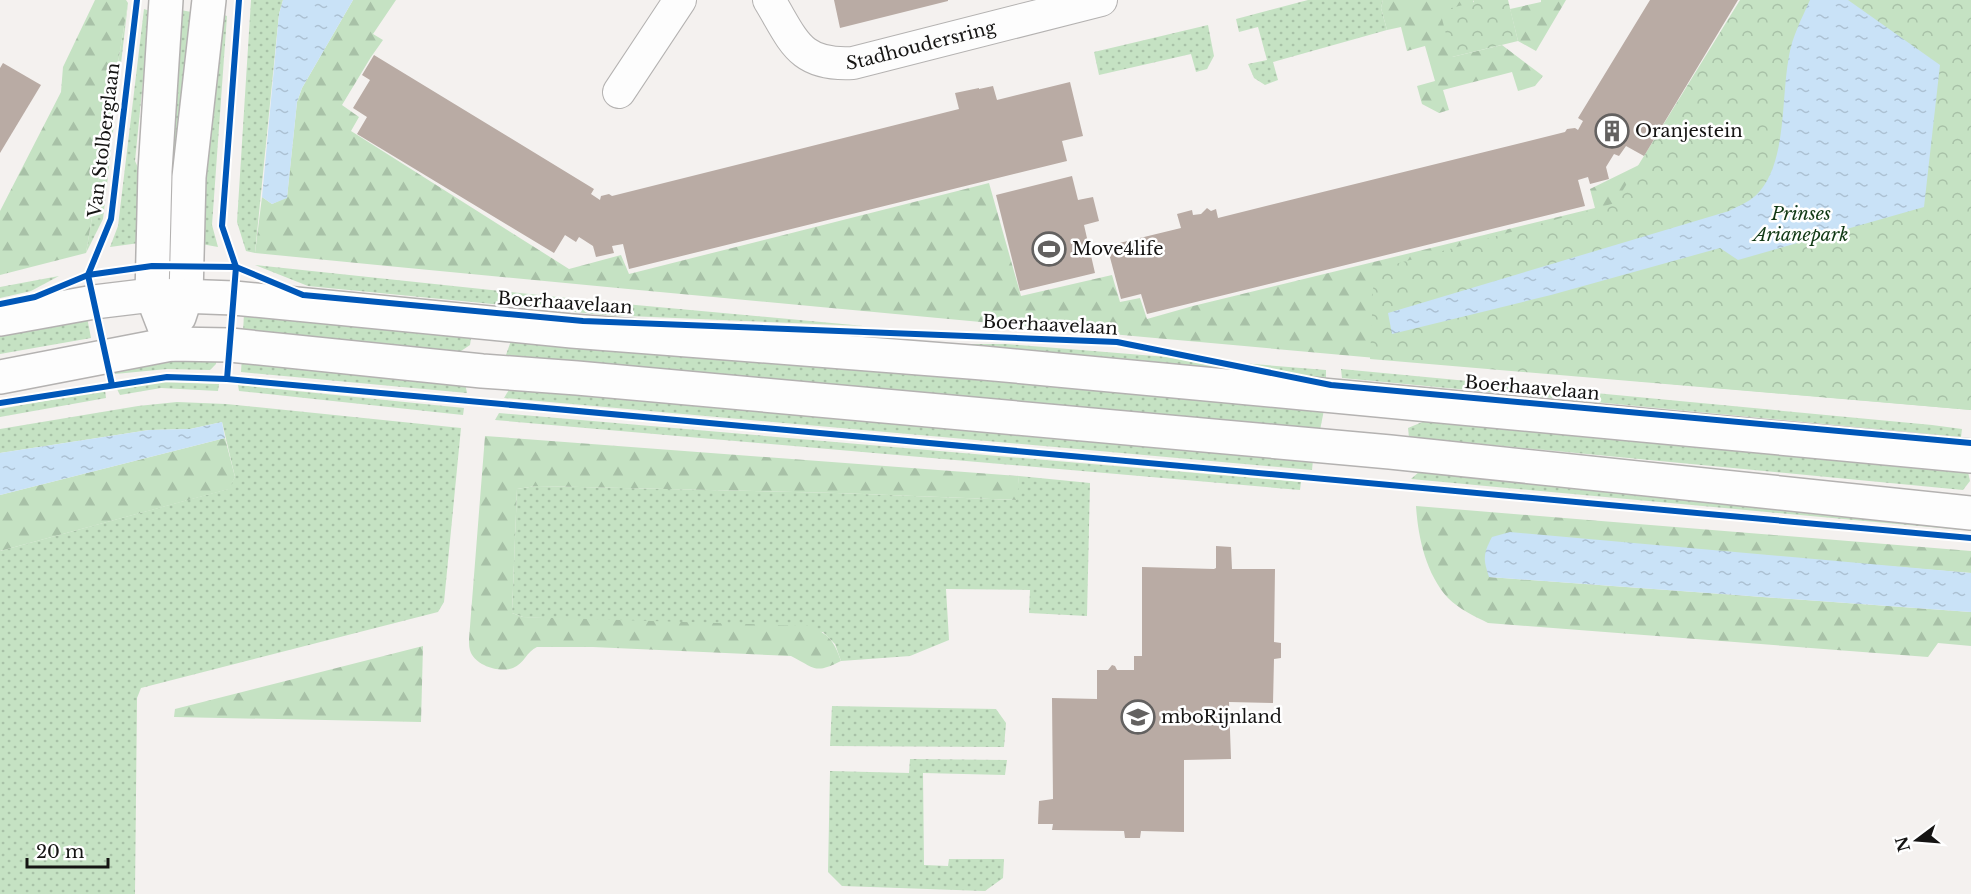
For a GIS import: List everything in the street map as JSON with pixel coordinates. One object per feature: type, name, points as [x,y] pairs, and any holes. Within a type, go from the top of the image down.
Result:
[{"type":"street","points":[[166,0],[155,171],[152,295],[171,344]]},
{"type":"street","points":[[171,344],[186,296],[189,177],[209,0]]},
{"type":"street","points":[[619,92],[680,0]]},
{"type":"street","name":"Stadhoudersring","points":[[769,0],[795,44],[814,57],[833,64],[854,63],[1101,0]]},
{"type":"street","name":"Boerhaavelaan","points":[[0,319],[94,302],[152,295],[234,298],[562,330],[1007,366],[1971,456]]},
{"type":"street","points":[[0,377],[171,344],[230,345],[482,371],[1390,452],[1971,513]]},
{"type":"green space","points":[[95,0],[126,0],[128,3],[86,253],[0,275],[0,211],[61,92],[63,67]]},
{"type":"green space","points":[[251,0],[283,0],[279,14],[255,253],[246,251],[237,222]]},
{"type":"green space","points":[[353,0],[396,0],[373,34],[383,40],[342,105],[359,117],[351,131],[569,269],[621,255],[629,274],[989,183],[1021,296],[1112,275],[1120,302],[1140,298],[1147,319],[1595,208],[1590,189],[1643,163],[1971,410],[1113,334],[255,253],[262,197],[272,204],[287,197],[297,102],[302,88]]},
{"type":"green space","points":[[1308,0],[1383,0],[1381,8],[1387,30],[1273,62],[1278,80],[1265,85],[1254,78],[1248,64],[1267,60],[1258,27],[1239,32],[1236,19]]},
{"type":"green space","points":[[1383,0],[1474,0],[1452,57],[1502,45],[1543,76],[1535,86],[1518,91],[1512,72],[1443,90],[1449,110],[1439,113],[1422,104],[1417,86],[1435,81],[1425,46],[1407,51],[1401,27],[1387,30],[1381,8]]},
{"type":"green space","points":[[1474,0],[1508,0],[1518,41],[1452,57],[1440,11],[1474,2]]},
{"type":"green space","points":[[1541,0],[1566,0],[1536,51],[1518,41],[1510,9],[1541,2]]},
{"type":"green space","name":"Prinses Arianepark","points":[[1740,0],[1971,0],[1971,410],[1370,359],[1374,270],[1615,203]]},
{"type":"green space","points":[[128,3],[103,219],[86,253]]},
{"type":"green space","points":[[144,9],[150,11],[135,161],[145,183],[139,243],[110,247],[118,226]]},
{"type":"green space","points":[[176,9],[191,12],[172,243],[161,241]]},
{"type":"green space","points":[[221,14],[227,16],[212,225],[218,247],[196,243]]},
{"type":"green space","points":[[1208,25],[1214,56],[1207,69],[1196,72],[1191,54],[1099,75],[1094,52]]},
{"type":"green space","points":[[255,265],[614,303],[864,326],[605,315],[308,286]]},
{"type":"green space","points":[[59,276],[31,291],[0,298],[0,287]]},
{"type":"green space","points":[[244,313],[464,331],[471,338],[470,345],[461,351],[243,333]]},
{"type":"green space","points":[[87,317],[91,338],[0,354],[0,333]]},
{"type":"green space","points":[[513,335],[1324,410],[1320,430],[506,355]]},
{"type":"green space","points":[[957,344],[1006,344],[1326,370],[1326,379]]},
{"type":"green space","points":[[217,354],[216,364],[210,370],[167,369],[115,374],[113,364]]},
{"type":"green space","points":[[242,356],[465,383],[467,393],[241,372]]},
{"type":"green space","points":[[1341,369],[1962,429],[1961,437],[1342,378]]},
{"type":"green space","points":[[159,382],[219,384],[218,391],[161,388],[120,395],[117,389]]},
{"type":"green space","points":[[238,385],[464,408],[463,415],[239,391]]},
{"type":"green space","points":[[510,388],[1313,460],[1312,470],[504,398]]},
{"type":"green space","points":[[105,390],[106,398],[0,417],[0,409]]},
{"type":"green space","points":[[177,402],[226,404],[461,428],[444,602],[438,612],[141,688],[137,698],[135,894],[0,894],[0,551],[228,489],[235,477],[222,422],[190,429],[149,430],[0,453],[0,429],[138,406]]},
{"type":"green space","points":[[499,413],[1301,482],[1300,490],[495,420]]},
{"type":"green space","points":[[1432,418],[1968,472],[1970,481],[1963,490],[1409,437],[1408,428]]},
{"type":"green space","points":[[485,436],[1019,476],[1017,500],[536,486],[517,489],[512,613],[523,617],[809,626],[830,639],[841,661],[820,669],[811,667],[791,656],[593,647],[537,647],[517,666],[502,670],[478,662],[471,653],[469,645]]},
{"type":"green space","points":[[225,438],[235,477],[229,489],[0,551],[0,495]]},
{"type":"green space","points":[[1420,471],[1965,520],[1962,530],[1411,479]]},
{"type":"green space","points":[[1019,476],[1090,483],[1087,616],[1029,613],[1030,590],[946,589],[949,640],[910,656],[841,661],[835,644],[823,632],[523,617],[512,613],[517,489],[536,486],[1016,500]]},
{"type":"green space","points":[[1416,506],[1971,551],[1971,573],[1775,557],[1489,577],[1971,612],[1971,646],[1938,643],[1928,657],[1488,623],[1457,606],[1440,588],[1424,555]]},
{"type":"green space","points":[[423,646],[421,722],[174,717],[175,709]]},
{"type":"green space","points":[[832,706],[996,709],[1006,723],[1004,747],[830,746]]},
{"type":"green space","points":[[910,759],[1007,760],[1005,775],[923,773],[924,865],[948,866],[949,859],[1004,859],[1003,878],[985,891],[842,886],[828,872],[830,771],[909,773]]},
{"type":"water","points":[[283,0],[353,0],[302,88],[297,102],[287,198],[272,204],[262,197],[279,14]]},
{"type":"water","points":[[1810,0],[1848,0],[1940,65],[1924,207],[1738,260],[1720,248],[1551,295],[1392,334],[1388,313],[1729,211],[1753,198],[1769,178],[1775,162],[1782,127],[1790,49]]},
{"type":"water","points":[[222,422],[225,438],[0,495],[0,453],[149,430],[190,429]]},
{"type":"water","points":[[1510,532],[1971,573],[1971,612],[1489,577],[1485,557],[1489,543],[1492,537]]},
{"type":"building","points":[[834,0],[948,0],[948,1],[840,28]]},
{"type":"building","name":"Oranjestein","points":[[1650,0],[1738,0],[1644,156],[1626,146],[1619,156],[1614,154],[1606,167],[1609,179],[1590,184],[1588,177],[1578,180],[1585,206],[1147,314],[1141,294],[1121,299],[1107,246],[1181,228],[1177,214],[1192,210],[1193,215],[1201,214],[1207,208],[1211,211],[1216,209],[1218,218],[1565,132],[1567,129],[1578,130],[1583,121],[1578,118]]},
{"type":"building","points":[[374,55],[594,189],[591,194],[600,200],[601,196],[609,194],[612,196],[959,109],[955,93],[993,86],[997,100],[1070,82],[1083,136],[1062,141],[1067,161],[629,269],[623,244],[612,246],[614,253],[596,257],[593,246],[579,237],[576,242],[565,235],[554,253],[357,134],[367,117],[353,108],[370,80],[362,75]]},
{"type":"building","points":[[3,63],[41,85],[0,153],[0,68]]},
{"type":"building","name":"Move4life","points":[[1072,176],[1078,200],[1093,197],[1099,221],[1084,225],[1095,273],[1020,291],[996,195]]},
{"type":"building","points":[[1216,546],[1231,547],[1232,569],[1275,569],[1274,642],[1281,643],[1281,658],[1274,659],[1273,703],[1229,702],[1231,759],[1184,760],[1184,832],[1141,831],[1140,838],[1125,838],[1124,831],[1052,830],[1053,824],[1038,824],[1039,801],[1053,799],[1052,698],[1097,699],[1097,670],[1108,670],[1112,665],[1117,670],[1134,670],[1134,656],[1142,656],[1142,567],[1214,569],[1216,568]]},
{"type":"cycle path","name":"Van Stolberglaan","points":[[112,385],[88,275],[111,219],[137,0]]},
{"type":"cycle path","points":[[227,379],[236,267],[222,226],[239,0]]},
{"type":"cycle path","points":[[0,304],[35,297],[88,275],[152,266],[236,267],[303,295],[583,321],[1117,342],[1331,385],[1971,443]]},
{"type":"cycle path","points":[[0,403],[167,377],[227,379],[1971,538]]},
{"type":"place","name":"Oranjestein","points":[[1612,131]]},
{"type":"place","name":"Move4life","points":[[1049,249]]},
{"type":"place","name":"mboRijnland","points":[[1138,717]]}]
